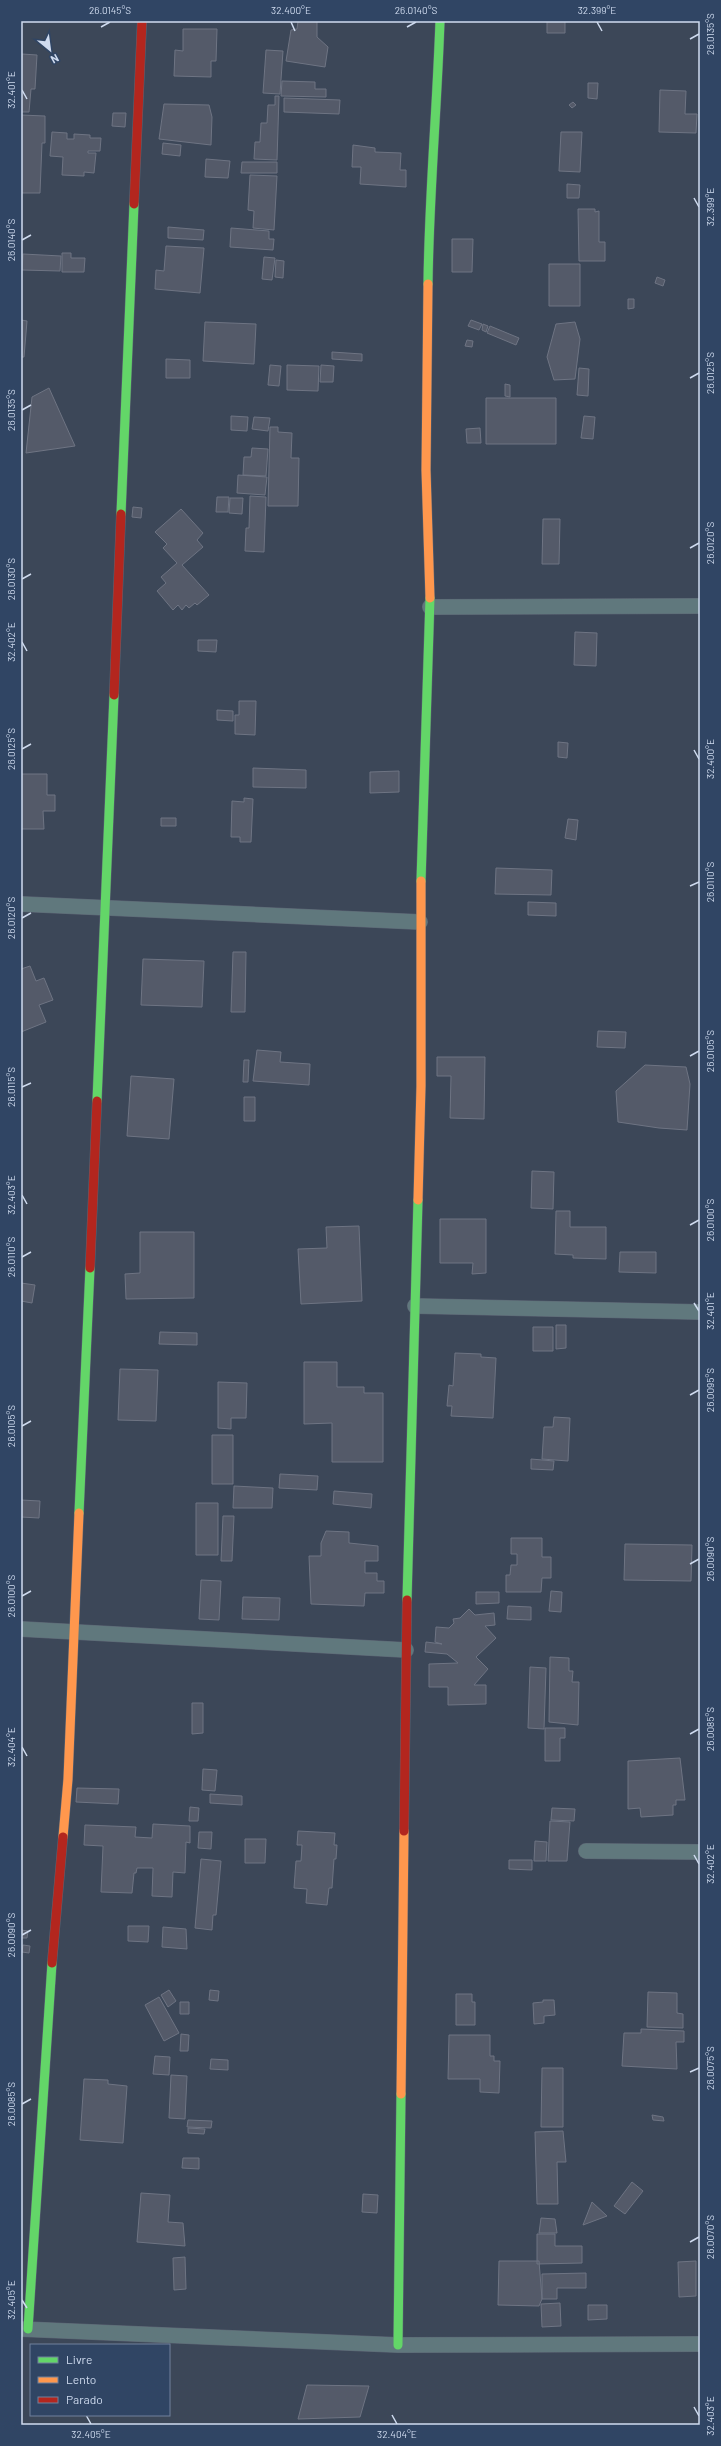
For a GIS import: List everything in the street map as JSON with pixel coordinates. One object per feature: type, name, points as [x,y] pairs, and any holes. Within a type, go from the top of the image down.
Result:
[{"type":"street","points":[[142,21],[68,1779],[24,2329],[398,2345],[700,2344]]},
{"type":"street","points":[[398,2345],[406,1650],[416,1306],[420,1086],[420,836],[430,607],[426,470],[429,224],[438,90],[440,21]]},
{"type":"street","points":[[430,607],[700,606]]},
{"type":"street","points":[[21,904],[420,922]]},
{"type":"street","points":[[416,1306],[700,1312]]},
{"type":"street","points":[[21,1629],[406,1650]]},
{"type":"street","points":[[586,1851],[700,1852]]},
{"type":"building","points":[[298,21],[317,21],[317,37],[328,47],[325,67],[286,61],[291,30],[297,29]]},
{"type":"building","points":[[547,21],[565,21],[565,33],[547,33]]},
{"type":"building","points":[[183,29],[217,29],[216,61],[211,61],[211,77],[174,76],[175,50],[183,51]]},
{"type":"building","points":[[266,50],[283,51],[280,94],[263,93]]},
{"type":"building","points":[[22,54],[37,55],[35,89],[31,89],[29,112],[21,112]]},
{"type":"building","points":[[282,81],[315,82],[315,89],[326,89],[326,97],[281,96]]},
{"type":"building","points":[[588,83],[598,83],[597,99],[588,98]]},
{"type":"building","points":[[660,90],[686,91],[685,114],[697,114],[696,133],[659,132]]},
{"type":"building","points":[[275,96],[279,96],[277,160],[254,159],[255,142],[260,142],[261,123],[267,123],[268,105],[275,105]]},
{"type":"building","points":[[284,98],[340,100],[339,114],[284,112]]},
{"type":"building","points":[[573,102],[576,105],[572,108],[569,105]]},
{"type":"building","points":[[164,104],[209,105],[212,117],[211,145],[159,139]]},
{"type":"building","points":[[113,113],[126,113],[125,127],[112,126]]},
{"type":"building","points":[[21,115],[45,116],[45,143],[42,143],[40,193],[21,193]]},
{"type":"building","points":[[52,132],[67,133],[67,139],[74,139],[74,134],[90,135],[90,138],[101,138],[100,151],[88,151],[88,153],[96,153],[94,173],[84,172],[84,176],[62,175],[63,157],[50,156]]},
{"type":"building","points":[[561,132],[582,132],[580,172],[559,171]]},
{"type":"building","points":[[163,143],[181,145],[180,156],[162,154]]},
{"type":"building","points":[[353,145],[375,148],[375,152],[401,153],[400,170],[406,170],[406,187],[360,184],[361,167],[352,167]]},
{"type":"building","points":[[206,159],[230,161],[228,178],[205,177]]},
{"type":"building","points":[[242,162],[277,162],[277,173],[241,173]]},
{"type":"building","points":[[250,175],[277,176],[274,230],[253,228],[254,211],[248,210]]},
{"type":"building","points":[[567,184],[580,185],[579,198],[567,198]]},
{"type":"building","points":[[578,209],[595,209],[595,212],[599,211],[599,242],[605,242],[605,261],[579,261]]},
{"type":"building","points":[[168,227],[204,230],[203,240],[168,238]]},
{"type":"building","points":[[231,228],[269,231],[269,239],[274,239],[273,250],[230,247]]},
{"type":"building","points":[[452,239],[473,239],[472,272],[452,272]]},
{"type":"building","points":[[166,246],[204,248],[200,293],[155,289],[156,270],[164,271]]},
{"type":"building","points":[[62,253],[71,253],[71,258],[85,258],[84,272],[62,272]]},
{"type":"building","points":[[23,254],[61,256],[60,271],[22,270]]},
{"type":"building","points":[[264,257],[275,258],[272,280],[262,279]]},
{"type":"building","points":[[276,260],[284,261],[283,278],[275,277]]},
{"type":"building","points":[[549,264],[580,264],[580,306],[549,306]]},
{"type":"building","points":[[657,277],[665,280],[663,286],[655,283]]},
{"type":"building","points":[[628,299],[634,299],[634,308],[628,309]]},
{"type":"building","points":[[21,320],[27,321],[24,357],[21,357]]},
{"type":"building","points":[[471,320],[482,324],[479,330],[468,326]]},
{"type":"building","points":[[205,322],[256,324],[254,364],[203,361]]},
{"type":"building","points":[[575,322],[580,339],[575,379],[554,380],[547,357],[556,324]]},
{"type":"building","points":[[483,324],[488,326],[486,332],[482,330]]},
{"type":"building","points":[[490,326],[519,338],[516,345],[487,333]]},
{"type":"building","points":[[467,340],[473,341],[472,347],[465,346]]},
{"type":"building","points":[[332,352],[362,354],[362,361],[332,359]]},
{"type":"building","points":[[166,359],[190,360],[190,378],[166,378]]},
{"type":"building","points":[[270,365],[281,366],[279,386],[268,385]]},
{"type":"building","points":[[287,365],[319,366],[318,391],[287,390]]},
{"type":"building","points":[[321,365],[334,366],[333,382],[320,382]]},
{"type":"building","points":[[579,368],[589,369],[588,396],[577,395]]},
{"type":"building","points":[[505,384],[510,385],[510,397],[505,396]]},
{"type":"building","points":[[49,388],[75,446],[26,453],[32,397]]},
{"type":"building","points":[[486,398],[556,398],[556,444],[486,444]]},
{"type":"building","points":[[231,416],[248,417],[247,431],[231,430]]},
{"type":"building","points":[[584,416],[595,417],[593,439],[581,438]]},
{"type":"building","points":[[254,417],[270,418],[268,431],[252,429]]},
{"type":"building","points":[[270,427],[278,427],[278,432],[292,433],[291,458],[299,458],[298,506],[268,506]]},
{"type":"building","points":[[480,428],[481,443],[467,443],[466,429]]},
{"type":"building","points":[[252,448],[268,449],[266,476],[243,475],[244,457],[251,457]]},
{"type":"building","points":[[238,475],[267,477],[265,495],[237,493]]},
{"type":"building","points":[[250,496],[266,497],[264,552],[245,551],[246,528],[249,528]]},
{"type":"building","points":[[217,497],[229,497],[228,512],[216,512]]},
{"type":"building","points":[[230,498],[243,498],[242,514],[229,513]]},
{"type":"building","points":[[133,507],[142,508],[141,518],[132,517]]},
{"type":"building","points":[[181,509],[203,533],[197,540],[203,547],[182,565],[209,595],[197,605],[195,603],[189,608],[186,605],[182,610],[178,605],[173,610],[157,591],[166,583],[161,577],[177,563],[163,548],[167,544],[155,532]]},
{"type":"building","points":[[543,519],[560,519],[559,564],[542,564]]},
{"type":"building","points":[[575,632],[597,633],[596,666],[574,665]]},
{"type":"building","points":[[198,640],[217,640],[216,652],[198,651]]},
{"type":"building","points":[[239,701],[256,701],[255,735],[235,734],[235,715],[239,715]]},
{"type":"building","points":[[217,710],[233,711],[233,721],[217,720]]},
{"type":"building","points":[[558,742],[568,743],[567,758],[558,757]]},
{"type":"building","points":[[253,768],[306,770],[306,788],[253,787]]},
{"type":"building","points":[[399,771],[399,792],[370,793],[370,772]]},
{"type":"building","points":[[21,774],[47,774],[47,795],[55,795],[55,811],[43,811],[44,829],[21,829]]},
{"type":"building","points":[[244,798],[253,799],[251,842],[240,842],[240,837],[231,837],[232,801],[244,802]]},
{"type":"building","points":[[161,818],[176,818],[176,826],[161,826]]},
{"type":"building","points":[[568,819],[578,820],[576,840],[565,838]]},
{"type":"building","points":[[496,868],[552,870],[551,895],[495,894]]},
{"type":"building","points":[[528,902],[556,903],[556,916],[528,915]]},
{"type":"building","points":[[233,952],[246,952],[245,1012],[231,1012]]},
{"type":"building","points":[[143,959],[204,961],[202,1007],[141,1005]]},
{"type":"building","points":[[30,966],[36,981],[44,978],[53,1000],[39,1005],[46,1022],[21,1032],[21,969]]},
{"type":"building","points":[[598,1031],[626,1032],[625,1048],[597,1047]]},
{"type":"building","points":[[257,1050],[281,1052],[280,1062],[310,1064],[309,1085],[253,1081]]},
{"type":"building","points":[[437,1057],[485,1057],[484,1119],[450,1118],[451,1076],[437,1076]]},
{"type":"building","points":[[244,1060],[249,1060],[248,1082],[243,1082]]},
{"type":"building","points":[[645,1065],[686,1067],[690,1084],[687,1130],[659,1128],[618,1122],[616,1091]]},
{"type":"building","points":[[131,1076],[174,1079],[169,1139],[127,1136]]},
{"type":"building","points":[[244,1097],[255,1097],[255,1121],[244,1121]]},
{"type":"building","points":[[532,1171],[554,1172],[553,1209],[531,1208]]},
{"type":"building","points":[[556,1211],[570,1211],[570,1227],[606,1227],[606,1259],[573,1258],[573,1255],[555,1254]]},
{"type":"building","points":[[440,1219],[486,1219],[486,1273],[472,1274],[473,1263],[440,1263]]},
{"type":"building","points":[[359,1226],[362,1301],[301,1304],[298,1249],[327,1248],[326,1227]]},
{"type":"building","points":[[140,1232],[194,1232],[194,1298],[126,1299],[125,1274],[140,1273]]},
{"type":"building","points":[[620,1252],[656,1252],[656,1273],[619,1272]]},
{"type":"building","points":[[21,1283],[35,1285],[32,1303],[21,1301]]},
{"type":"building","points":[[556,1325],[566,1325],[566,1348],[556,1349]]},
{"type":"building","points":[[533,1327],[553,1327],[553,1351],[533,1351]]},
{"type":"building","points":[[160,1332],[197,1333],[197,1345],[159,1344]]},
{"type":"building","points":[[455,1353],[481,1354],[481,1357],[496,1358],[493,1418],[451,1416],[452,1406],[447,1406],[449,1385],[453,1386]]},
{"type":"building","points":[[304,1362],[337,1362],[337,1387],[364,1387],[364,1393],[383,1393],[383,1462],[332,1462],[332,1423],[304,1424]]},
{"type":"building","points":[[120,1369],[158,1370],[156,1421],[118,1420]]},
{"type":"building","points":[[218,1382],[247,1383],[246,1418],[231,1418],[231,1429],[218,1428]]},
{"type":"building","points":[[554,1417],[570,1418],[568,1461],[542,1459],[544,1427],[553,1427]]},
{"type":"building","points":[[212,1435],[233,1435],[233,1484],[212,1484]]},
{"type":"building","points":[[531,1459],[554,1461],[553,1470],[531,1469]]},
{"type":"building","points":[[280,1474],[318,1476],[317,1490],[279,1488]]},
{"type":"building","points":[[234,1486],[273,1488],[272,1508],[233,1508]]},
{"type":"building","points":[[334,1491],[372,1494],[371,1508],[333,1504]]},
{"type":"building","points":[[21,1500],[40,1501],[39,1518],[21,1517]]},
{"type":"building","points":[[196,1503],[218,1503],[218,1555],[196,1555]]},
{"type":"building","points":[[223,1516],[234,1516],[232,1561],[221,1561]]},
{"type":"building","points":[[326,1531],[349,1532],[349,1543],[378,1546],[378,1561],[365,1561],[365,1573],[377,1573],[377,1581],[384,1581],[384,1593],[365,1593],[364,1606],[311,1604],[309,1556],[321,1556],[321,1543]]},
{"type":"building","points":[[511,1538],[542,1538],[542,1557],[551,1557],[551,1578],[542,1578],[541,1592],[506,1592],[506,1575],[510,1575],[511,1565],[517,1565],[517,1554],[511,1554]]},
{"type":"building","points":[[625,1544],[692,1545],[691,1581],[624,1580]]},
{"type":"building","points":[[201,1580],[221,1581],[219,1620],[199,1619]]},
{"type":"building","points":[[551,1591],[562,1592],[561,1612],[549,1611]]},
{"type":"building","points":[[476,1592],[499,1592],[499,1603],[476,1604]]},
{"type":"building","points":[[243,1597],[280,1598],[279,1620],[242,1619]]},
{"type":"building","points":[[508,1606],[531,1607],[531,1620],[507,1619]]},
{"type":"building","points":[[469,1609],[475,1615],[494,1613],[495,1625],[485,1626],[496,1638],[476,1657],[488,1669],[474,1685],[486,1685],[486,1704],[448,1705],[448,1687],[429,1687],[429,1664],[458,1663],[447,1654],[425,1652],[426,1642],[442,1644],[435,1642],[436,1627],[449,1628],[454,1623],[453,1619],[460,1618]]},
{"type":"building","points":[[550,1657],[569,1658],[569,1671],[573,1671],[572,1682],[579,1682],[578,1725],[549,1722]]},
{"type":"building","points":[[530,1667],[546,1668],[544,1729],[528,1728]]},
{"type":"building","points":[[192,1703],[203,1703],[203,1733],[192,1734]]},
{"type":"building","points":[[545,1728],[565,1728],[565,1738],[560,1738],[560,1761],[545,1761]]},
{"type":"building","points":[[680,1758],[685,1800],[676,1800],[676,1805],[673,1805],[673,1815],[641,1817],[640,1808],[628,1809],[628,1761]]},
{"type":"building","points":[[203,1769],[217,1770],[215,1791],[202,1790]]},
{"type":"building","points":[[77,1788],[119,1789],[118,1804],[76,1802]]},
{"type":"building","points":[[210,1794],[242,1796],[242,1805],[210,1803]]},
{"type":"building","points":[[190,1807],[199,1808],[198,1821],[189,1821]]},
{"type":"building","points":[[552,1808],[575,1809],[574,1821],[551,1820]]},
{"type":"building","points":[[550,1821],[570,1822],[567,1861],[548,1861]]},
{"type":"building","points":[[153,1824],[190,1826],[190,1843],[186,1842],[185,1873],[173,1872],[172,1897],[152,1896],[153,1868],[137,1868],[136,1873],[134,1873],[132,1893],[101,1892],[103,1846],[84,1845],[85,1825],[136,1827],[135,1837],[152,1838]]},
{"type":"building","points":[[298,1831],[335,1833],[334,1845],[337,1845],[336,1859],[334,1859],[332,1888],[329,1888],[327,1905],[306,1903],[307,1889],[294,1888],[296,1861],[301,1861],[302,1845],[297,1845]]},
{"type":"building","points":[[199,1832],[212,1832],[211,1849],[198,1848]]},
{"type":"building","points":[[245,1839],[266,1839],[265,1863],[245,1863]]},
{"type":"building","points":[[535,1841],[547,1842],[546,1861],[534,1861]]},
{"type":"building","points":[[201,1859],[221,1861],[216,1915],[213,1915],[212,1930],[195,1928]]},
{"type":"building","points":[[509,1860],[532,1860],[532,1870],[509,1869]]},
{"type":"building","points":[[128,1926],[149,1926],[148,1942],[128,1941]]},
{"type":"building","points":[[163,1927],[186,1929],[187,1949],[162,1947]]},
{"type":"building","points":[[21,1930],[28,1931],[27,1938],[21,1938]]},
{"type":"building","points":[[23,1945],[30,1946],[29,1953],[22,1952]]},
{"type":"building","points":[[169,1990],[176,2001],[168,2007],[161,1995]]},
{"type":"building","points":[[210,1990],[219,1991],[218,2001],[209,2000]]},
{"type":"building","points":[[648,1992],[677,1993],[677,2013],[683,2014],[683,2028],[647,2027]]},
{"type":"building","points":[[456,1994],[472,1994],[472,2002],[475,2002],[475,2025],[456,2025]]},
{"type":"building","points":[[159,1997],[179,2033],[164,2041],[145,2005]]},
{"type":"building","points":[[543,2000],[554,2000],[555,2015],[544,2016],[544,2023],[534,2024],[533,2003],[543,2002]]},
{"type":"building","points":[[180,2002],[189,2002],[189,2014],[180,2014]]},
{"type":"building","points":[[641,2029],[684,2031],[684,2042],[676,2042],[677,2069],[622,2066],[624,2033],[641,2033]]},
{"type":"building","points":[[181,2034],[189,2035],[188,2051],[180,2051]]},
{"type":"building","points":[[449,2035],[490,2035],[490,2056],[494,2056],[494,2061],[500,2061],[499,2093],[480,2092],[480,2079],[448,2079]]},
{"type":"building","points":[[155,2056],[170,2057],[169,2075],[153,2074]]},
{"type":"building","points":[[211,2059],[228,2060],[228,2070],[210,2069]]},
{"type":"building","points":[[542,2068],[563,2068],[563,2127],[541,2127]]},
{"type":"building","points":[[171,2075],[187,2076],[185,2119],[169,2118]]},
{"type":"building","points":[[84,2079],[108,2080],[108,2084],[127,2086],[123,2143],[80,2140]]},
{"type":"building","points":[[652,2115],[663,2117],[664,2121],[653,2120]]},
{"type":"building","points":[[188,2120],[212,2121],[211,2128],[187,2127]]},
{"type":"building","points":[[188,2128],[205,2129],[204,2134],[188,2133]]},
{"type":"building","points":[[563,2131],[566,2162],[557,2162],[558,2204],[537,2204],[535,2132]]},
{"type":"building","points":[[183,2158],[199,2158],[199,2169],[182,2168]]},
{"type":"building","points":[[632,2182],[643,2191],[625,2214],[614,2206]]},
{"type":"building","points":[[141,2193],[170,2195],[168,2222],[183,2223],[185,2246],[137,2242]]},
{"type":"building","points":[[363,2194],[378,2195],[377,2213],[362,2212]]},
{"type":"building","points":[[592,2202],[607,2216],[583,2225]]},
{"type":"building","points":[[541,2218],[555,2219],[557,2233],[539,2233]]},
{"type":"building","points":[[537,2234],[555,2234],[555,2246],[582,2246],[582,2263],[537,2264]]},
{"type":"building","points":[[185,2257],[186,2289],[174,2290],[173,2258]]},
{"type":"building","points":[[499,2261],[539,2261],[542,2299],[539,2306],[498,2305]]},
{"type":"building","points":[[696,2261],[696,2296],[679,2297],[678,2262]]},
{"type":"building","points":[[586,2273],[586,2288],[557,2288],[557,2299],[542,2299],[542,2274]]},
{"type":"building","points":[[560,2303],[561,2326],[542,2327],[541,2304]]},
{"type":"building","points":[[588,2305],[607,2305],[607,2319],[588,2320]]},
{"type":"building","points":[[307,2385],[369,2386],[360,2417],[298,2419]]},
{"type":"traffic: fast","points":[[428,284],[440,21]]},
{"type":"traffic: fast","points":[[121,514],[134,204]]},
{"type":"traffic: fast","points":[[421,881],[430,598]]},
{"type":"traffic: fast","points":[[97,1101],[114,695]]},
{"type":"traffic: fast","points":[[407,1600],[418,1200]]},
{"type":"traffic: fast","points":[[79,1513],[90,1268]]},
{"type":"traffic: fast","points":[[28,2329],[52,1963]]},
{"type":"traffic: fast","points":[[398,2345],[401,2094]]},
{"type":"traffic: slow","points":[[428,284],[426,470],[430,598]]},
{"type":"traffic: slow","points":[[418,1200],[421,1086],[421,881]]},
{"type":"traffic: slow","points":[[63,1837],[68,1779],[79,1513]]},
{"type":"traffic: slow","points":[[401,2094],[404,1831]]},
{"type":"traffic: jam","points":[[134,204],[142,21]]},
{"type":"traffic: jam","points":[[114,695],[121,514]]},
{"type":"traffic: jam","points":[[90,1268],[97,1101]]},
{"type":"traffic: jam","points":[[404,1831],[407,1600]]},
{"type":"traffic: jam","points":[[52,1963],[63,1837]]}]
